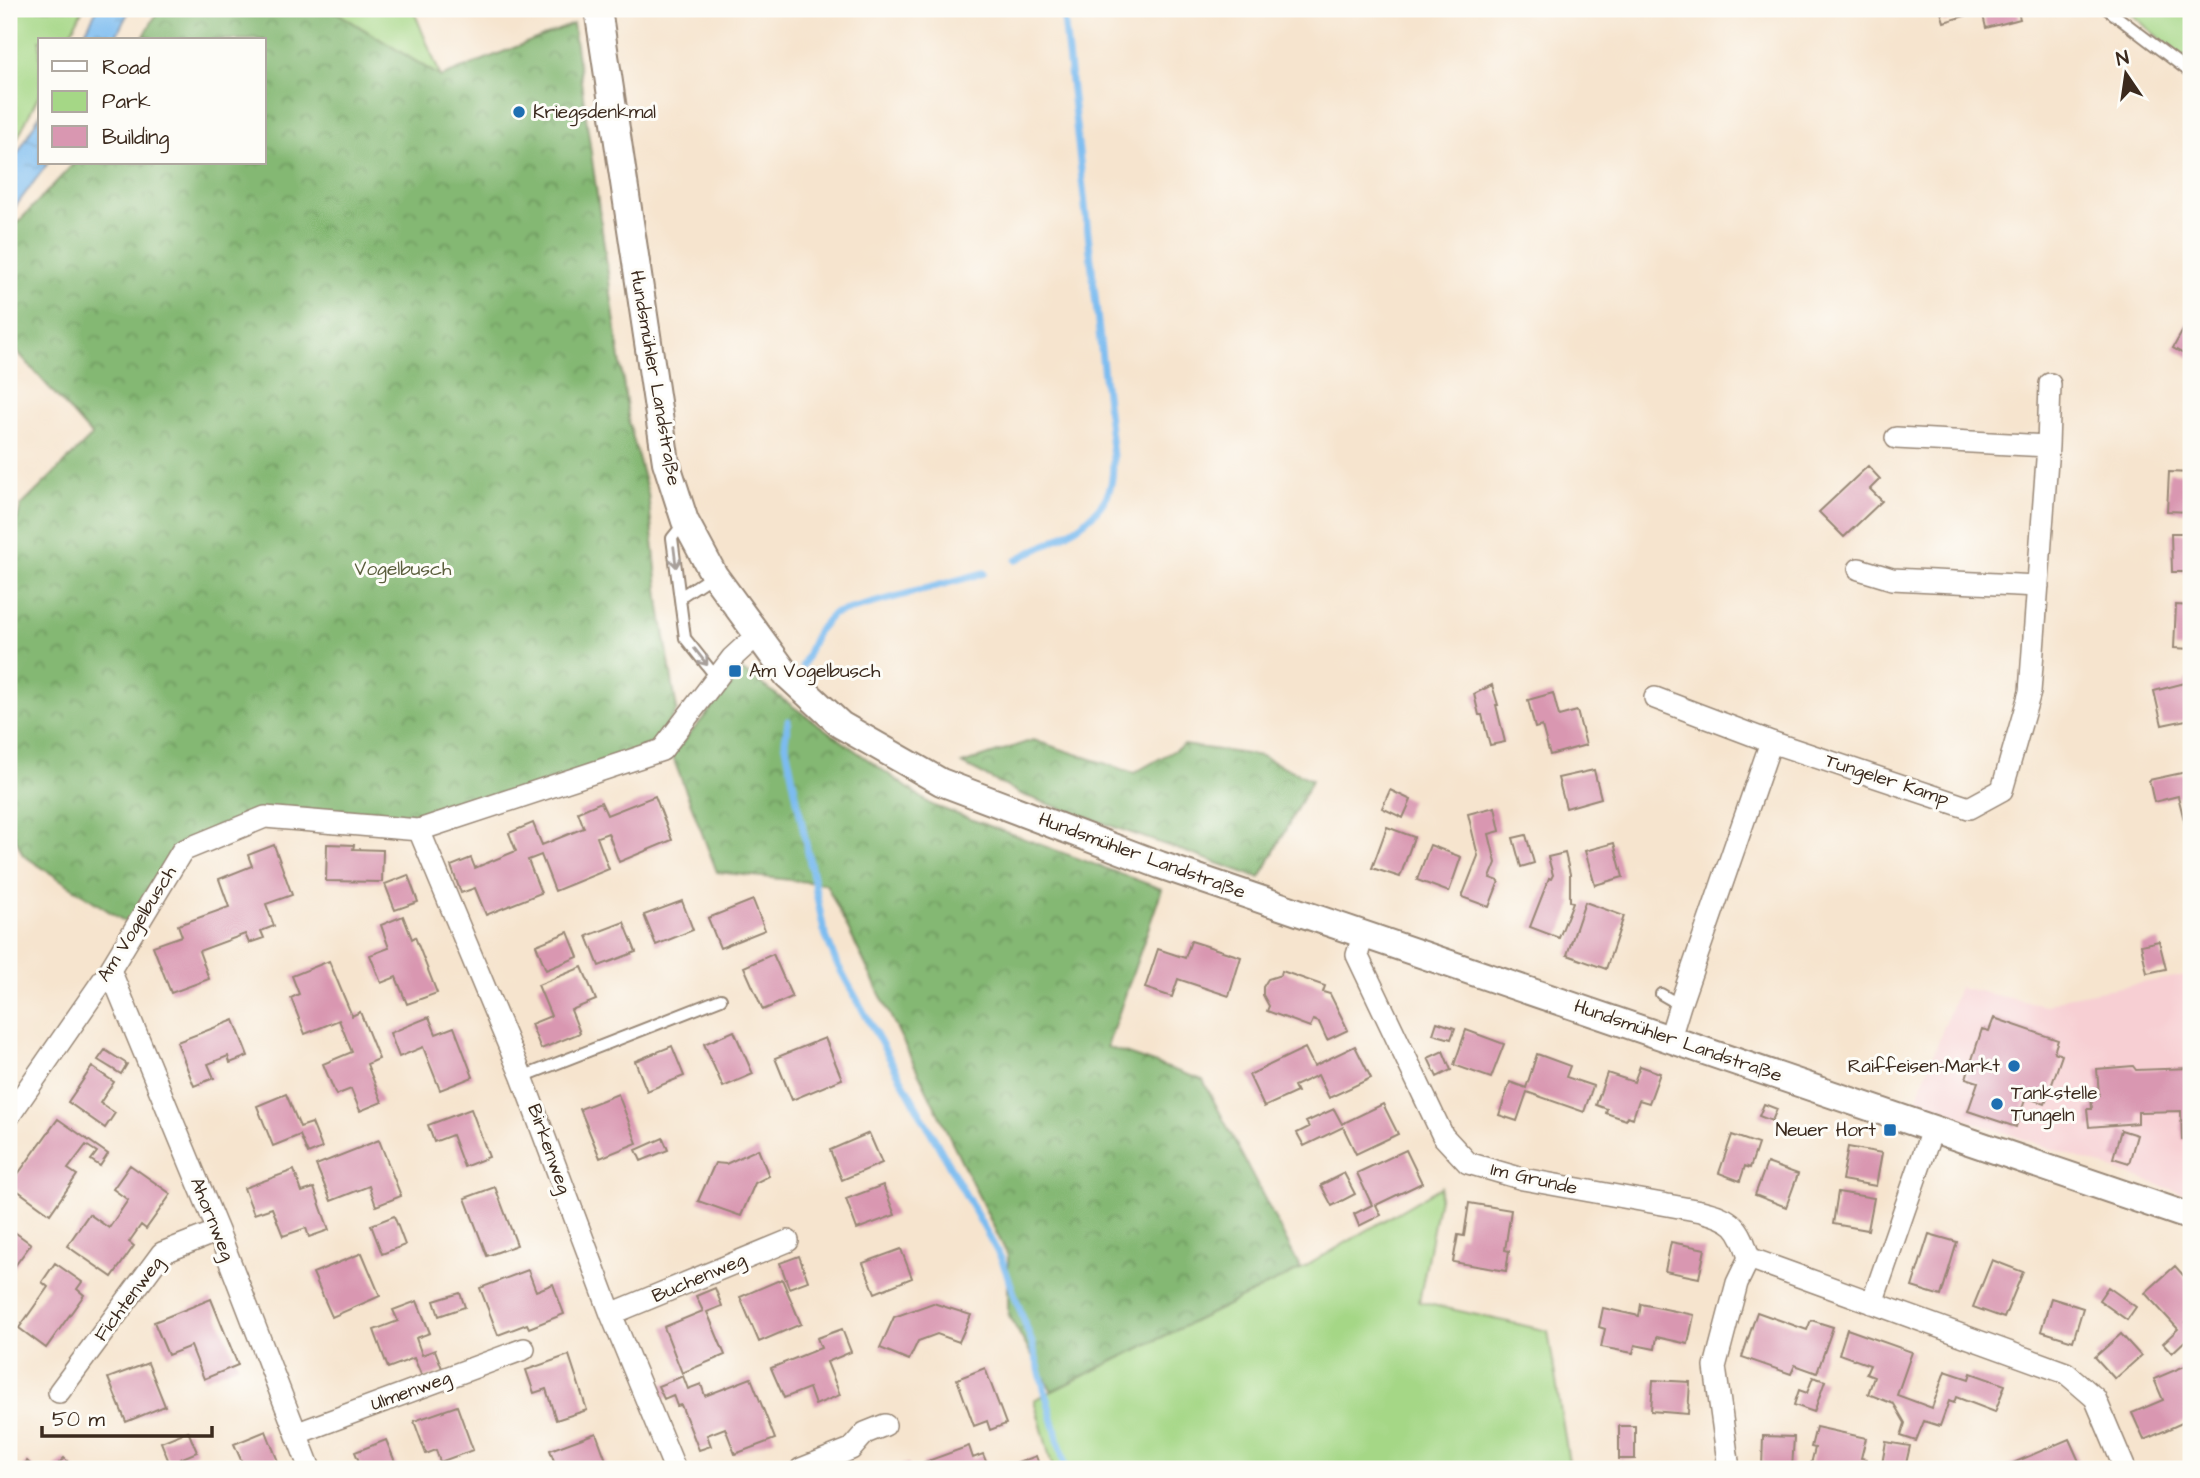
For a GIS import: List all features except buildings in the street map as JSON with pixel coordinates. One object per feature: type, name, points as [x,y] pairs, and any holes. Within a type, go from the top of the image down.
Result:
[{"type":"street","name":"Hundsmühler Landstraße","points":[[598,9],[666,462],[685,521],[713,575],[756,636],[787,675],[841,725],[941,782],[1160,864],[2191,1217]]},
{"type":"street","name":"Tungeler Kamp","points":[[1655,698],[1771,742],[1969,808],[2002,790],[2030,692],[2050,384]]},
{"type":"street","points":[[1896,438],[2048,446]]},
{"type":"street","points":[[1859,569],[1892,579],[2038,586]]},
{"type":"street","name":"Am Vogelbusch","points":[[9,1116],[110,970],[182,851],[265,817],[419,830],[662,750],[732,657],[756,636]]},
{"type":"street","points":[[1670,1038],[1679,1004],[1771,742]]},
{"type":"street","name":"Birkenweg","points":[[419,830],[522,1077],[611,1314],[675,1469]]},
{"type":"street","name":"Im Grunde","points":[[1364,933],[1357,955],[1443,1136],[1468,1163],[1523,1179],[1724,1217],[1744,1238],[1749,1258]]},
{"type":"street","name":"Ahornweg","points":[[110,970],[218,1231],[310,1469]]},
{"type":"street","points":[[1872,1303],[1933,1130]]},
{"type":"street","name":"Fichtenweg","points":[[59,1392],[162,1253],[218,1231]]},
{"type":"street","name":"Buchenweg","points":[[611,1314],[788,1241]]},
{"type":"street","points":[[1729,1469],[1715,1367],[1737,1283],[1749,1258],[2066,1373],[2095,1398],[2125,1469]]},
{"type":"street","name":"Ulmenweg","points":[[298,1433],[524,1349]]},
{"type":"street","points":[[801,1469],[851,1449],[865,1433],[885,1425]]},
{"type":"lane","points":[[2107,9],[2191,73]]},
{"type":"lane","points":[[685,521],[672,538],[685,638],[716,677]]},
{"type":"lane","points":[[680,597],[713,575]]},
{"type":"lane","points":[[1661,994],[1679,1004]]},
{"type":"lane","points":[[522,1077],[721,999]]},
{"type":"shaded area","points":[[2191,974],[2191,1196],[1915,1102],[1959,987],[2046,1006],[2066,997]]},
{"type":"green space","points":[[9,9],[83,9],[68,38],[38,38],[38,97],[9,150]]},
{"type":"green space","name":"Vogelbusch","points":[[159,9],[331,9],[441,77],[573,24],[629,423],[648,494],[660,607],[677,710],[655,743],[430,825],[265,811],[181,842],[127,923],[23,855],[9,823],[9,549],[21,506],[92,436],[9,342],[9,232],[73,164],[266,164],[266,38],[143,38]]},
{"type":"green space","points":[[331,9],[413,9],[441,77]]},
{"type":"green space","points":[[2125,9],[2191,9],[2191,66],[2128,11]]},
{"type":"green space","points":[[743,671],[932,805],[1162,889],[1107,1047],[1203,1080],[1301,1269],[1052,1391],[1008,1314],[1008,1256],[826,884],[717,872],[672,755]]},
{"type":"green space","points":[[1033,740],[1134,773],[1184,745],[1261,756],[1312,780],[1260,878],[1023,795],[962,764]]},
{"type":"green space","points":[[1441,1187],[1419,1302],[1548,1331],[1570,1469],[1053,1469],[1034,1400],[1301,1269]]},
{"type":"water","points":[[97,9],[130,9],[115,38],[82,38]]},
{"type":"water","points":[[38,118],[38,164],[47,164],[9,215],[9,169]]},
{"type":"waterway","points":[[1016,560],[1058,539],[1085,521],[1106,498],[1113,474],[1063,9]]},
{"type":"waterway","points":[[803,665],[817,632],[833,614],[984,573]]},
{"type":"waterway","points":[[788,721],[785,741],[824,931],[836,962],[1002,1260],[1032,1343],[1066,1469]]},
{"type":"place","name":"Kriegsdenkmal","points":[[519,112]]},
{"type":"place","name":"Am Vogelbusch","points":[[735,671]]},
{"type":"place","name":"Raiffeisen-Markt","points":[[2014,1066]]},
{"type":"place","name":"Tankstelle Tungeln","points":[[1997,1104]]},
{"type":"place","name":"Neuer Hort","points":[[1890,1130]]}]
